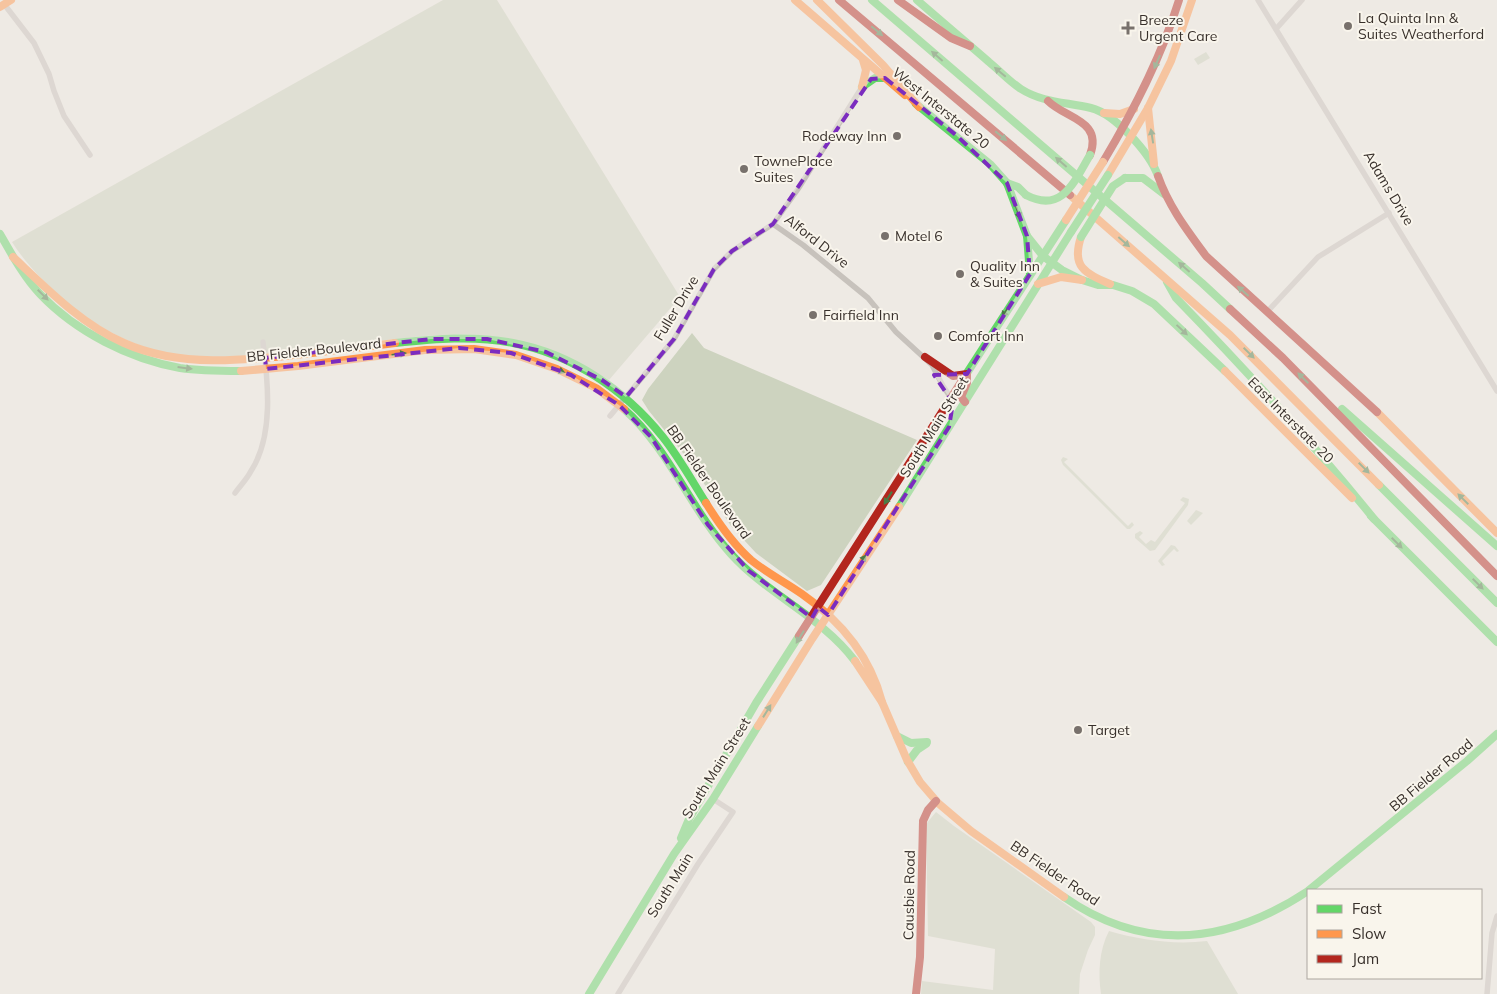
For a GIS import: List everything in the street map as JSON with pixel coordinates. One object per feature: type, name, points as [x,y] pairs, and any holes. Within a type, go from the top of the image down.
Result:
[{"type":"main road","name":"West Interstate 20","points":[[796,0],[885,78],[976,152],[1006,183],[1027,236],[1043,256]]},
{"type":"main road","points":[[817,0],[846,27],[920,106]]},
{"type":"main road","points":[[839,0],[1022,153],[1230,335],[1282,385],[1497,603]]},
{"type":"main road","points":[[872,0],[1202,283],[1284,358],[1497,576]]},
{"type":"main road","points":[[898,0],[951,38],[970,46]]},
{"type":"main road","points":[[917,0],[1021,88],[1037,97],[1092,108],[1104,113],[1120,114],[1134,109]]},
{"type":"main road","name":"South Main Street","points":[[674,854],[689,820],[753,709],[1123,130],[1160,55],[1178,0]]},
{"type":"main road","name":"South Main Street","points":[[589,994],[674,854],[713,799],[1111,169],[1148,108],[1171,61],[1192,0]]},
{"type":"main road","points":[[862,58],[866,70],[862,87]]},
{"type":"main road","points":[[862,87],[875,78],[885,78]]},
{"type":"main road","points":[[1006,183],[1018,187],[1026,195],[1041,202],[1052,202],[1064,194],[1090,155],[1093,140],[1085,123],[1056,109],[1048,100]]},
{"type":"main road","points":[[1148,108],[1154,164],[1165,196],[1206,256],[1384,419],[1497,533]]},
{"type":"main road","points":[[1104,113],[1131,136],[1154,164]]},
{"type":"main road","points":[[1113,285],[1086,273],[1080,267],[1076,254],[1081,237],[1113,186],[1125,178],[1143,178],[1165,196]]},
{"type":"main road","name":"BB Fielder Boulevard","points":[[0,234],[13,257],[40,294],[66,317],[106,342],[126,351],[180,368],[213,370],[266,369],[432,349],[484,349],[512,353],[571,375],[596,388],[619,405],[651,436],[708,525],[733,556],[748,571],[821,626],[854,660],[882,702]]},
{"type":"main road","points":[[1027,236],[1030,274]]},
{"type":"main road","name":"East Interstate 20","points":[[1043,256],[1082,280],[1098,285],[1113,285],[1132,291],[1154,304],[1209,355],[1264,412],[1497,642]]},
{"type":"main road","name":"BB Fielder Boulevard","points":[[13,257],[74,312],[96,328],[124,344],[153,353],[180,358],[237,360],[430,339],[487,339],[515,343],[546,352],[575,365],[602,380],[626,397],[644,415],[668,444],[717,520],[732,540],[755,563],[828,615],[858,648],[870,666],[879,684],[882,702]]},
{"type":"main road","points":[[1161,273],[1176,298],[1281,409],[1341,477],[1374,519]]},
{"type":"main road","points":[[1038,284],[1061,277],[1082,280]]},
{"type":"main road","points":[[925,357],[953,376],[967,374],[967,383],[961,397],[965,402]]},
{"type":"main road","points":[[949,427],[953,403],[951,398]]},
{"type":"main road","points":[[1327,401],[1343,410],[1497,546]]},
{"type":"main road","name":"BB Fielder Road","points":[[882,702],[908,762],[936,801],[965,825],[1078,906],[1105,921],[1155,934],[1184,935],[1222,931],[1274,914],[1307,892]]},
{"type":"main road","points":[[893,730],[904,742],[915,744],[927,742],[917,750],[908,762]]},
{"type":"main road","name":"BB Fielder Road","points":[[1311,889],[1497,734]]},
{"type":"main road","name":"Causbie Road","points":[[916,994],[920,957],[923,821],[926,813],[936,801]]},
{"type":"street","name":"Adams Drive","points":[[1258,0],[1497,391]]},
{"type":"street","points":[[1276,29],[1302,0]]},
{"type":"street","points":[[5,4],[34,43],[49,74],[64,116],[90,155]]},
{"type":"street","name":"Alford Drive","points":[[862,87],[798,189],[773,224],[803,244],[868,298],[896,332],[932,364],[942,386],[951,398]]},
{"type":"street","points":[[1267,312],[1318,257],[1389,214]]},
{"type":"street","name":"Fuller Drive","points":[[610,416],[674,339],[714,269],[732,251],[773,224]]},
{"type":"street","points":[[235,493],[252,470],[262,446],[266,426],[267,379],[263,342]]},
{"type":"street","name":"South Main","points":[[618,994],[698,864],[733,812],[713,799]]},
{"type":"street","points":[[1487,994],[1492,933],[1494,920],[1497,916]]},
{"type":"highlighted area","points":[[885,78],[956,135],[1007,183],[1027,236],[1030,274],[967,374],[934,375],[953,403],[949,427],[828,615],[818,607],[812,618],[749,571],[708,525],[651,437],[619,405],[571,375],[511,353],[459,348],[266,369],[265,358],[431,339],[487,339],[546,352],[602,380],[626,397],[674,339],[714,269],[732,251],[773,224],[871,79]]},
{"type":"green space","points":[[443,0],[497,0],[680,297],[609,380],[551,352],[505,338],[475,335],[420,337],[249,357],[197,357],[157,351],[113,334],[74,308],[35,272],[12,242]]},
{"type":"green space","points":[[1206,52],[1210,58],[1198,65],[1194,59]]},
{"type":"green space","points":[[692,333],[704,348],[917,440],[821,585],[807,591],[756,553],[731,526],[691,463],[642,400],[648,389]]},
{"type":"green space","points":[[1063,457],[1068,459],[1064,462],[1128,526],[1132,522],[1134,525],[1130,529],[1127,529],[1063,465],[1061,460]]},
{"type":"green space","points":[[1183,497],[1189,499],[1188,505],[1155,550],[1150,551],[1135,538],[1135,534],[1140,531],[1143,533],[1139,537],[1146,544],[1151,540],[1155,542],[1185,503],[1180,500]]},
{"type":"green space","points":[[1196,510],[1203,513],[1191,525],[1187,521]]},
{"type":"green space","points":[[1171,545],[1175,546],[1179,551],[1177,552],[1174,549],[1162,561],[1165,565],[1162,566],[1158,561]]},
{"type":"green space","points":[[936,812],[1091,922],[1095,927],[1095,935],[1080,974],[1079,994],[921,994],[922,981],[993,990],[995,949],[928,936],[926,824]]},
{"type":"green space","points":[[1109,931],[1157,941],[1207,941],[1238,994],[1101,994],[1100,962],[1103,946]]},
{"type":"traffic: fast","points":[[872,0],[1230,309]]},
{"type":"traffic: fast","points":[[917,0],[1009,80],[1029,94],[1046,100],[1091,108],[1121,126],[1140,146],[1158,176]]},
{"type":"traffic: fast","points":[[862,87],[875,78],[884,78]]},
{"type":"traffic: fast","points":[[916,104],[990,164],[1007,183],[1027,236],[1043,256],[1062,270],[1082,280],[1098,285],[1113,285],[1132,291],[1154,304],[1225,371]]},
{"type":"traffic: fast","points":[[1026,195],[1038,200],[1049,201],[1058,198],[1072,185],[1090,155]]},
{"type":"traffic: fast","points":[[1071,232],[1108,175]]},
{"type":"traffic: fast","points":[[1125,178],[1143,178],[1164,194]]},
{"type":"traffic: fast","points":[[1081,237],[1113,186],[1125,178]]},
{"type":"traffic: fast","points":[[1007,183],[1018,187],[1026,195]]},
{"type":"traffic: fast","points":[[965,376],[1066,220]]},
{"type":"traffic: fast","points":[[899,507],[1071,232]]},
{"type":"traffic: fast","points":[[0,234],[23,273],[40,294],[54,308],[87,332],[123,351],[161,364],[180,368],[241,371]]},
{"type":"traffic: fast","points":[[1027,236],[1030,274]]},
{"type":"traffic: fast","points":[[1167,282],[1176,298],[1278,406],[1374,519]]},
{"type":"traffic: fast","points":[[395,343],[454,338],[484,339],[535,348],[576,365],[614,389],[647,419],[674,452],[706,503]]},
{"type":"traffic: fast","points":[[624,409],[654,443],[703,518],[731,554],[761,582],[811,618],[841,645],[855,661]]},
{"type":"traffic: fast","points":[[1342,409],[1497,546]]},
{"type":"traffic: fast","points":[[1379,485],[1497,603]]},
{"type":"traffic: fast","points":[[1371,516],[1497,642]]},
{"type":"traffic: fast","points":[[681,838],[689,819],[756,703],[799,636]]},
{"type":"traffic: fast","points":[[589,994],[674,854],[713,799],[758,726]]},
{"type":"traffic: fast","points":[[1310,889],[1467,761],[1497,734]]},
{"type":"traffic: fast","points":[[897,736],[911,743],[927,742]]},
{"type":"traffic: fast","points":[[908,762],[917,750],[926,744]]},
{"type":"traffic: fast","points":[[1064,897],[1095,915],[1125,928],[1156,934],[1187,935],[1217,931],[1248,922],[1278,909],[1307,892]]},
{"type":"traffic: slow","points":[[0,7],[11,0]]},
{"type":"traffic: slow","points":[[795,0],[905,95]]},
{"type":"traffic: slow","points":[[817,0],[883,65],[919,107]]},
{"type":"traffic: slow","points":[[1108,175],[1148,108],[1171,61],[1192,0]]},
{"type":"traffic: slow","points":[[862,87],[866,70],[863,60]]},
{"type":"traffic: slow","points":[[1148,108],[1154,164]]},
{"type":"traffic: slow","points":[[1104,113],[1120,114],[1134,109]]},
{"type":"traffic: slow","points":[[1066,220],[1103,162]]},
{"type":"traffic: slow","points":[[1070,195],[1230,335],[1379,485]]},
{"type":"traffic: slow","points":[[1081,237],[1078,255],[1082,268],[1110,284]]},
{"type":"traffic: slow","points":[[13,257],[38,281],[93,326],[124,343],[169,357],[241,360],[395,343]]},
{"type":"traffic: slow","points":[[1038,284],[1061,277],[1082,280]]},
{"type":"traffic: slow","points":[[241,371],[425,350],[474,349],[516,355],[557,369],[596,388],[624,409]]},
{"type":"traffic: slow","points":[[1225,371],[1352,498]]},
{"type":"traffic: slow","points":[[1377,412],[1497,533]]},
{"type":"traffic: slow","points":[[706,503],[738,547],[751,560],[802,594],[841,628],[862,655],[877,685],[882,702],[855,661]]},
{"type":"traffic: slow","points":[[758,726],[812,639],[899,507]]},
{"type":"traffic: slow","points":[[882,702],[907,760],[920,782],[938,803],[971,831],[1064,897]]},
{"type":"traffic: jam","points":[[839,0],[1070,195]]},
{"type":"traffic: jam","points":[[898,0],[951,38],[970,46]]},
{"type":"traffic: jam","points":[[1103,162],[1146,83],[1164,42],[1179,0]]},
{"type":"traffic: jam","points":[[1048,101],[1087,127],[1093,143],[1090,155]]},
{"type":"traffic: jam","points":[[1158,176],[1173,208],[1206,256],[1377,412]]},
{"type":"traffic: jam","points":[[1230,309],[1283,358],[1497,576]]},
{"type":"traffic: jam","points":[[925,357],[953,376],[967,374],[967,383],[961,397],[965,402]]},
{"type":"traffic: jam","points":[[799,636],[965,376]]},
{"type":"traffic: jam","points":[[916,994],[920,957],[923,821],[928,810],[936,801]]},
{"type":"place","name":"La Quinta Inn & Suites Weatherford","points":[[1348,26]]},
{"type":"place","name":"Breeze Urgent Care","points":[[1128,28]]},
{"type":"place","name":"Rodeway Inn","points":[[897,136]]},
{"type":"place","name":"TownePlace Suites","points":[[744,169]]},
{"type":"place","name":"Motel 6","points":[[885,236]]},
{"type":"place","name":"Quality Inn & Suites","points":[[960,274]]},
{"type":"place","name":"Fairfield Inn","points":[[813,315]]},
{"type":"place","name":"Comfort Inn","points":[[938,336]]},
{"type":"place","name":"Target","points":[[1078,730]]}]
